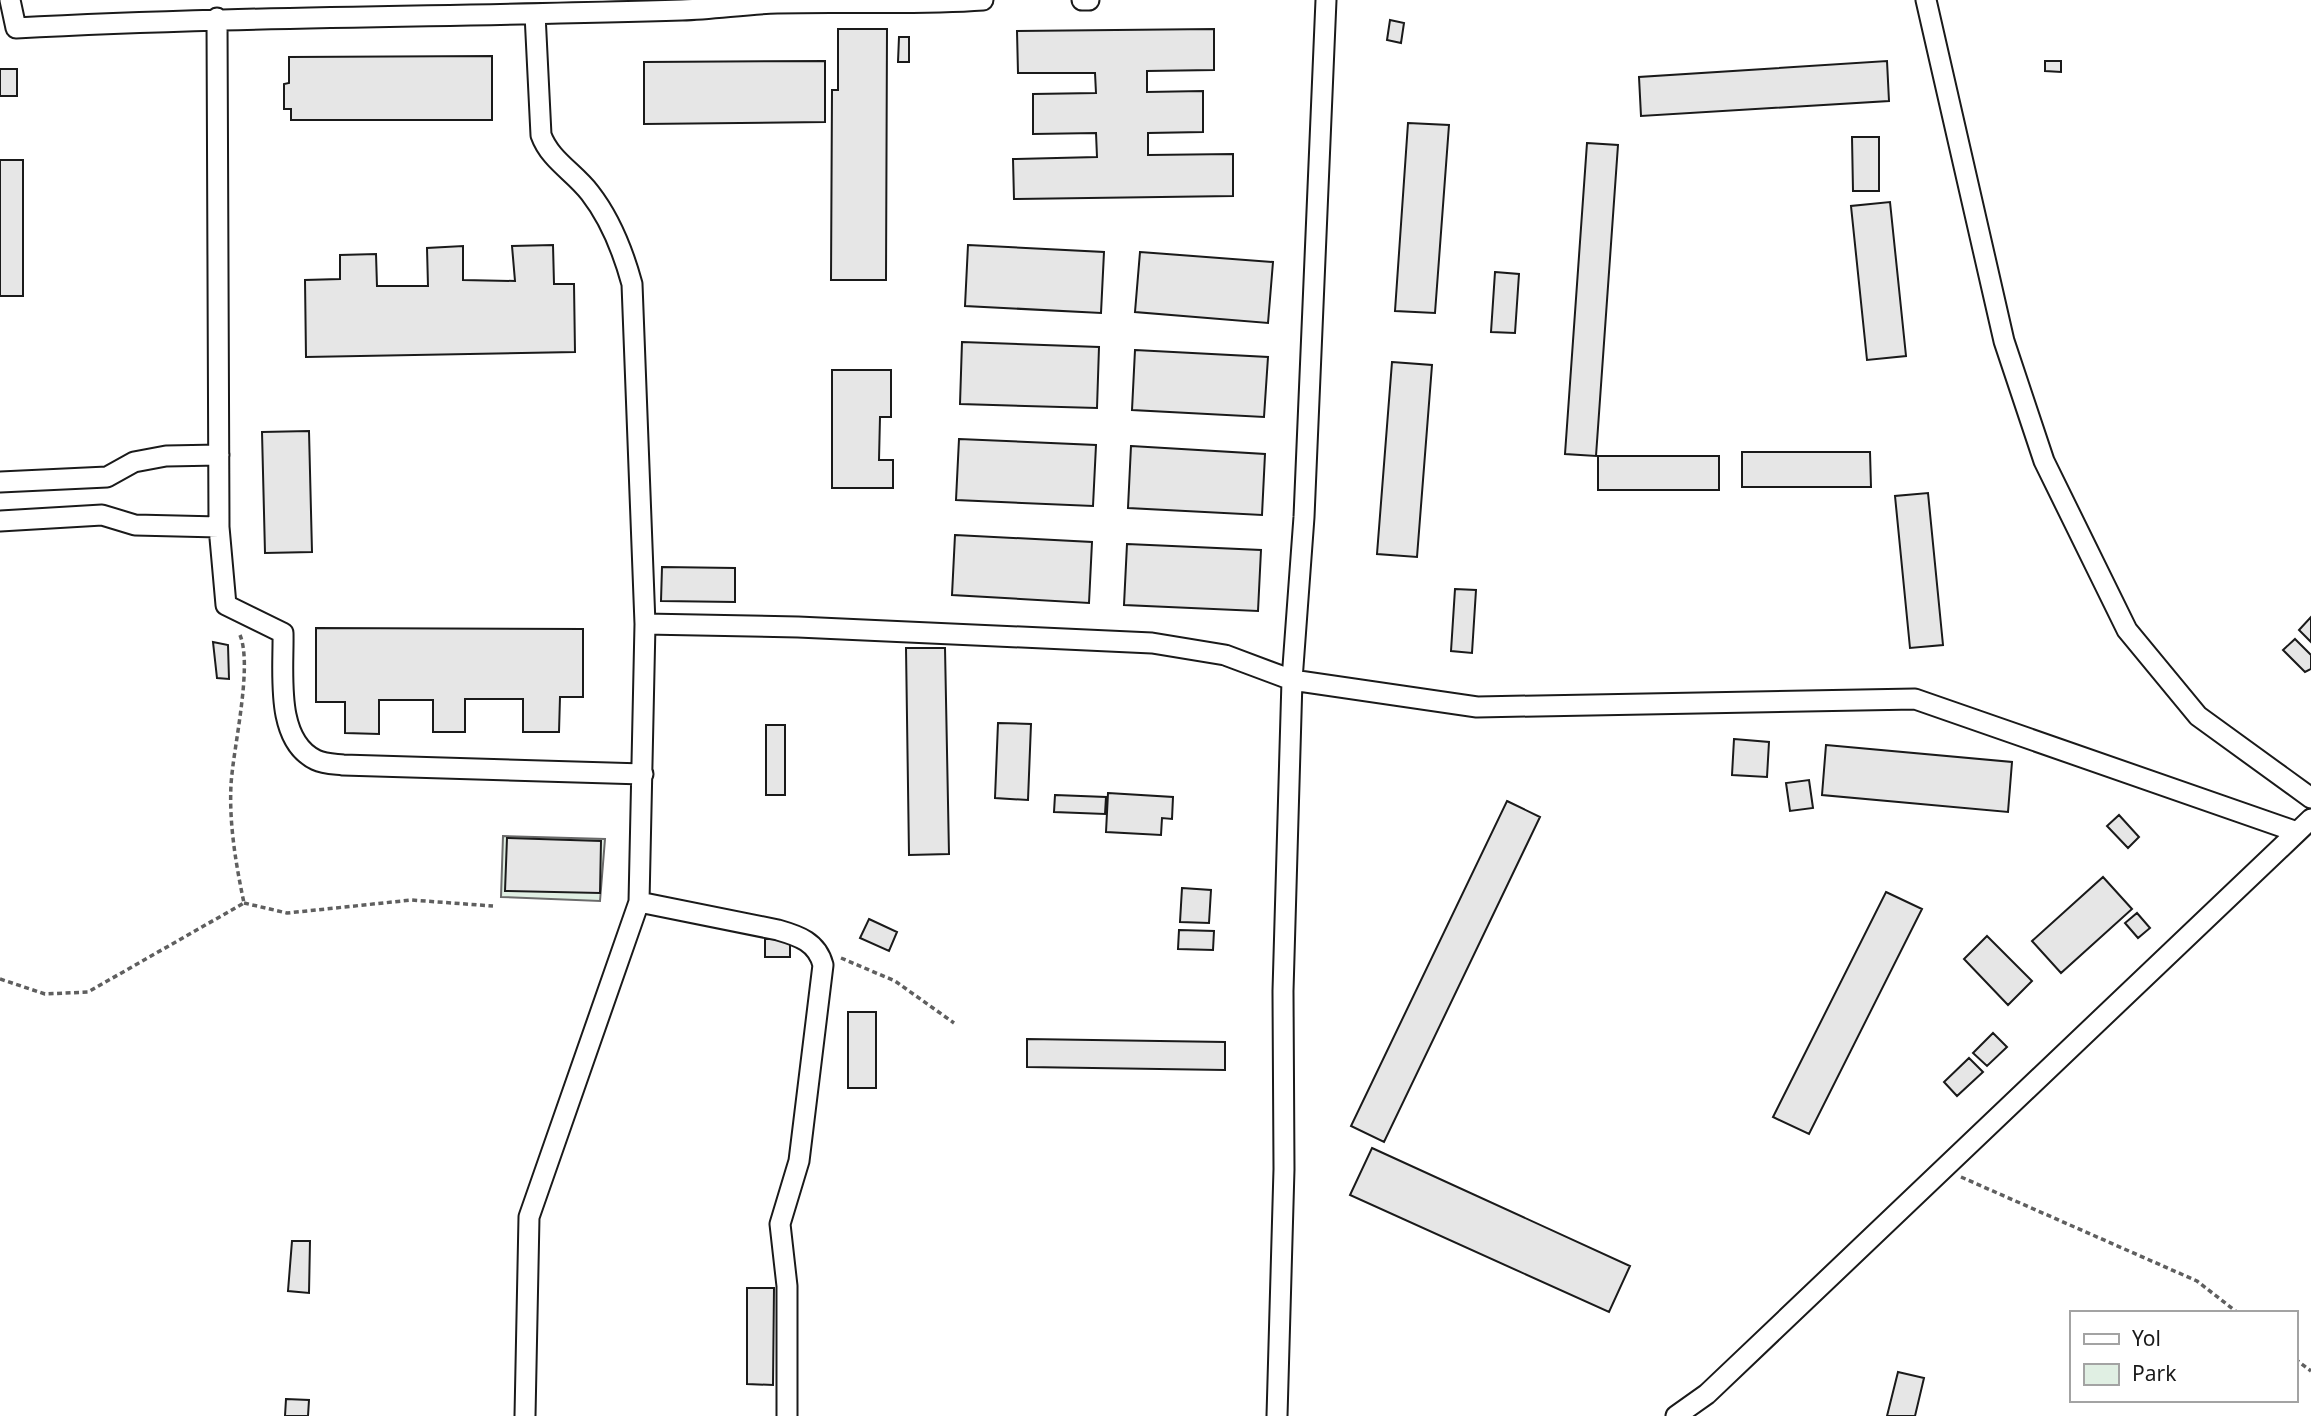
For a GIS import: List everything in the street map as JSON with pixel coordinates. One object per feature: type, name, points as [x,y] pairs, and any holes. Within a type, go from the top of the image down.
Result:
[{"type":"street","points":[[10,0],[16,28],[217,18],[535,14],[722,4],[931,4],[983,0]]},
{"type":"street","points":[[1082,0],[1089,0]]},
{"type":"street","points":[[1277,1416],[1284,1169],[1283,991],[1292,680],[1304,517],[1326,0]]},
{"type":"street","points":[[1927,0],[2004,341],[2044,461],[2126,631],[2199,716],[2311,798]]},
{"type":"street","points":[[525,1416],[529,1217],[639,902],[645,624],[632,284],[624,254],[607,217],[589,191],[551,154],[543,141],[535,14]]},
{"type":"street","points":[[217,18],[219,527],[226,605],[283,633],[285,710],[293,735],[303,750],[317,761],[343,765],[643,774]]},
{"type":"street","points":[[0,482],[107,477],[134,462],[166,456],[219,455]]},
{"type":"street","points":[[0,521],[102,515],[135,525],[219,527]]},
{"type":"street","points":[[645,624],[798,627],[1152,643],[1225,655],[1292,680],[1477,707],[1915,699],[2304,826],[1707,1394],[1676,1416]]},
{"type":"street","points":[[639,902],[778,930],[799,937],[819,951],[823,965],[799,1161],[780,1224],[787,1286],[787,1416]]},
{"type":"path","points":[[226,605],[243,644],[231,787],[236,866],[244,903]]},
{"type":"path","points":[[0,979],[45,994],[88,992],[244,903],[287,913],[412,900],[493,906]]},
{"type":"path","points":[[819,951],[895,981],[954,1023]]},
{"type":"path","points":[[1941,1169],[2197,1281],[2235,1311]]},
{"type":"green space","points":[[503,836],[605,839],[600,901],[501,897]]},
{"type":"building","points":[[1390,20],[1404,23],[1401,43],[1387,40]]},
{"type":"building","points":[[838,29],[887,29],[886,280],[831,280],[832,90],[838,90]]},
{"type":"building","points":[[1214,29],[1214,70],[1147,71],[1147,92],[1203,91],[1203,132],[1148,133],[1148,155],[1233,154],[1233,196],[1014,199],[1013,159],[1097,157],[1096,133],[1033,134],[1033,94],[1096,93],[1095,73],[1018,73],[1017,31]]},
{"type":"building","points":[[899,37],[909,37],[909,62],[898,62]]},
{"type":"building","points":[[492,56],[492,120],[291,120],[291,109],[284,109],[284,84],[289,83],[289,57]]},
{"type":"building","points":[[825,61],[825,122],[644,124],[644,62]]},
{"type":"building","points":[[1887,61],[1889,101],[1641,116],[1639,77]]},
{"type":"building","points":[[2045,61],[2061,61],[2061,72],[2045,71]]},
{"type":"building","points":[[0,69],[17,69],[17,96],[0,96]]},
{"type":"building","points":[[1408,123],[1449,125],[1435,313],[1395,311]]},
{"type":"building","points":[[1852,137],[1879,137],[1879,191],[1853,191]]},
{"type":"building","points":[[1587,143],[1618,145],[1596,456],[1565,454]]},
{"type":"building","points":[[0,160],[23,160],[23,296],[0,296]]},
{"type":"building","points":[[1890,202],[1906,356],[1867,360],[1851,206]]},
{"type":"building","points":[[553,245],[554,284],[574,284],[575,352],[306,357],[305,280],[340,279],[340,255],[376,254],[377,286],[428,286],[427,248],[463,246],[463,280],[515,281],[512,246]]},
{"type":"building","points":[[968,245],[1104,252],[1101,313],[965,306]]},
{"type":"building","points":[[1140,252],[1273,262],[1268,323],[1135,312]]},
{"type":"building","points":[[1495,272],[1519,274],[1515,333],[1491,332]]},
{"type":"building","points":[[962,342],[1099,347],[1097,408],[960,404]]},
{"type":"building","points":[[1135,350],[1268,357],[1264,417],[1132,410]]},
{"type":"building","points":[[1392,362],[1432,365],[1417,557],[1377,554]]},
{"type":"building","points":[[832,370],[891,370],[891,417],[880,417],[879,460],[893,460],[893,488],[832,488]]},
{"type":"building","points":[[309,431],[312,552],[265,553],[262,432]]},
{"type":"building","points":[[959,439],[1096,445],[1093,506],[956,500]]},
{"type":"building","points":[[1131,446],[1265,454],[1262,515],[1128,508]]},
{"type":"building","points":[[1742,452],[1870,452],[1871,487],[1742,487]]},
{"type":"building","points":[[1598,456],[1719,456],[1719,490],[1598,490]]},
{"type":"building","points":[[1928,493],[1943,645],[1910,648],[1895,496]]},
{"type":"building","points":[[955,535],[1092,542],[1089,603],[952,595]]},
{"type":"building","points":[[1127,544],[1261,550],[1258,611],[1124,605]]},
{"type":"building","points":[[662,567],[735,568],[735,602],[661,601]]},
{"type":"building","points":[[1455,589],[1476,590],[1472,653],[1451,651]]},
{"type":"building","points":[[2311,617],[2311,642],[2299,630]]},
{"type":"building","points":[[316,628],[583,629],[583,697],[560,697],[559,732],[523,732],[523,699],[465,699],[465,732],[433,732],[433,700],[379,700],[379,734],[345,733],[345,702],[316,702]]},
{"type":"building","points":[[2295,639],[2311,655],[2311,669],[2305,672],[2283,650]]},
{"type":"building","points":[[213,642],[228,645],[229,679],[217,678]]},
{"type":"building","points":[[906,648],[945,648],[949,854],[909,855]]},
{"type":"building","points":[[998,723],[1031,724],[1028,800],[995,798]]},
{"type":"building","points":[[766,725],[785,725],[785,795],[766,795]]},
{"type":"building","points":[[1734,739],[1769,742],[1767,777],[1732,775]]},
{"type":"building","points":[[1826,745],[2012,762],[2008,812],[1822,795]]},
{"type":"building","points":[[1809,780],[1813,808],[1790,811],[1786,783]]},
{"type":"building","points":[[1108,793],[1173,797],[1172,819],[1162,818],[1161,835],[1106,832]]},
{"type":"building","points":[[1055,795],[1106,797],[1105,814],[1054,812]]},
{"type":"building","points":[[1507,801],[1540,817],[1384,1142],[1351,1126]]},
{"type":"building","points":[[2119,815],[2139,837],[2128,848],[2107,826]]},
{"type":"building","points":[[507,838],[601,841],[600,893],[505,891]]},
{"type":"building","points":[[2103,877],[2132,909],[2061,973],[2032,941]]},
{"type":"building","points":[[1182,888],[1211,890],[1209,923],[1180,922]]},
{"type":"building","points":[[1886,892],[1922,909],[1809,1134],[1773,1117]]},
{"type":"building","points":[[2137,913],[2150,928],[2138,938],[2125,923]]},
{"type":"building","points":[[869,919],[897,932],[889,951],[860,938]]},
{"type":"building","points":[[1179,930],[1214,931],[1213,950],[1178,949]]},
{"type":"building","points":[[1987,936],[2032,981],[2008,1005],[1964,959]]},
{"type":"building","points":[[765,939],[790,939],[790,957],[765,957]]},
{"type":"building","points":[[848,1012],[876,1012],[876,1088],[848,1088]]},
{"type":"building","points":[[1993,1033],[2007,1047],[1987,1066],[1973,1053]]},
{"type":"building","points":[[1027,1039],[1225,1042],[1225,1070],[1027,1067]]},
{"type":"building","points":[[1969,1058],[1983,1072],[1957,1096],[1944,1082]]},
{"type":"building","points":[[1372,1148],[1630,1266],[1609,1312],[1350,1195]]},
{"type":"building","points":[[292,1241],[310,1241],[309,1293],[288,1291]]},
{"type":"building","points":[[747,1288],[774,1288],[773,1385],[747,1384]]},
{"type":"building","points":[[1898,1372],[1924,1378],[1915,1416],[1887,1416]]},
{"type":"building","points":[[286,1399],[309,1400],[308,1416],[285,1416]]}]
